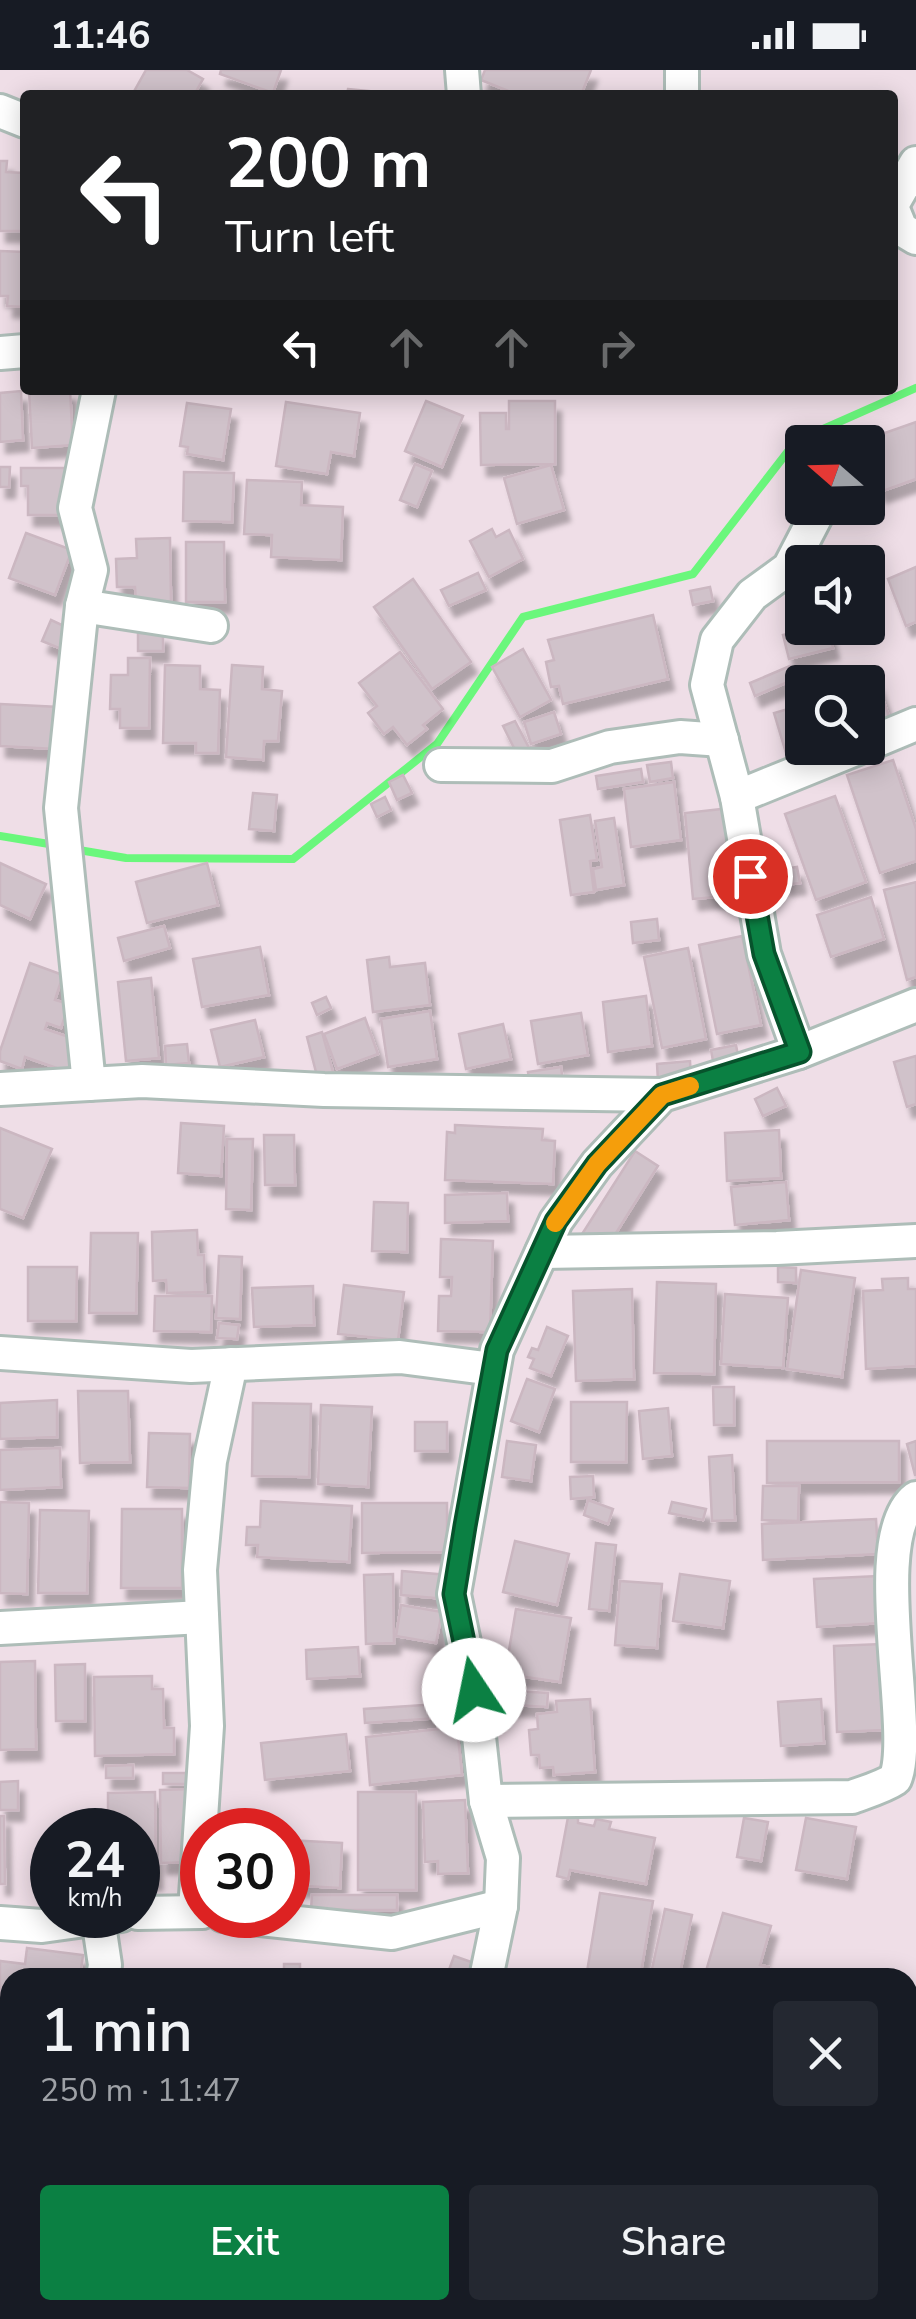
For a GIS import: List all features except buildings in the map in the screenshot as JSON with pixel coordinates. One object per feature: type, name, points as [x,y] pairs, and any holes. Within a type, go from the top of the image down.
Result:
[{"type":"street","points":[[898,195],[916,163]]},
{"type":"street","points":[[898,221],[901,229],[916,238]]},
{"type":"street","points":[[89,1084],[60,808],[82,606],[91,570],[75,508],[98,395]]},
{"type":"street","points":[[800,1052],[764,954],[737,797],[707,685],[718,640],[752,595],[789,568],[811,525]]},
{"type":"street","points":[[82,606],[211,626]]},
{"type":"street","points":[[885,737],[916,724]]},
{"type":"street","points":[[441,765],[552,766],[610,747],[680,737],[722,740]]},
{"type":"street","points":[[737,797],[816,765]]},
{"type":"street","points":[[0,1088],[142,1081],[324,1090],[662,1095],[800,1052],[916,1005]]},
{"type":"street","points":[[488,1968],[501,1906],[504,1858],[486,1801],[474,1690],[454,1594],[493,1370],[497,1350],[556,1221],[597,1164],[662,1095]]},
{"type":"street","points":[[542,1252],[777,1248],[916,1240]]},
{"type":"street","points":[[0,1353],[190,1366],[400,1357],[493,1370]]},
{"type":"street","points":[[207,1808],[200,1570],[210,1461],[232,1364]]},
{"type":"street","points":[[486,1801],[852,1797],[896,1778],[912,1751],[916,1718],[898,1535],[909,1503],[916,1498]]},
{"type":"street","points":[[0,1628],[202,1617]]},
{"type":"street","points":[[310,1924],[392,1933],[501,1906]]},
{"type":"street","points":[[0,1924],[30,1925]]},
{"type":"street","points":[[105,1968],[108,1938]]},
{"type":"waterway","points":[[73,849],[126,858],[293,859],[437,744],[523,617],[693,574],[796,441],[916,388]]},
{"type":"waterway","points":[[0,836],[55,845]]},
{"type":"slow traffic","points":[[555,1223],[597,1164],[662,1095],[690,1086]]},
{"type":"route","points":[[474,1690],[454,1594],[465,1526],[497,1350],[556,1221],[597,1164],[662,1095],[800,1052],[764,954],[750,876]]}]
